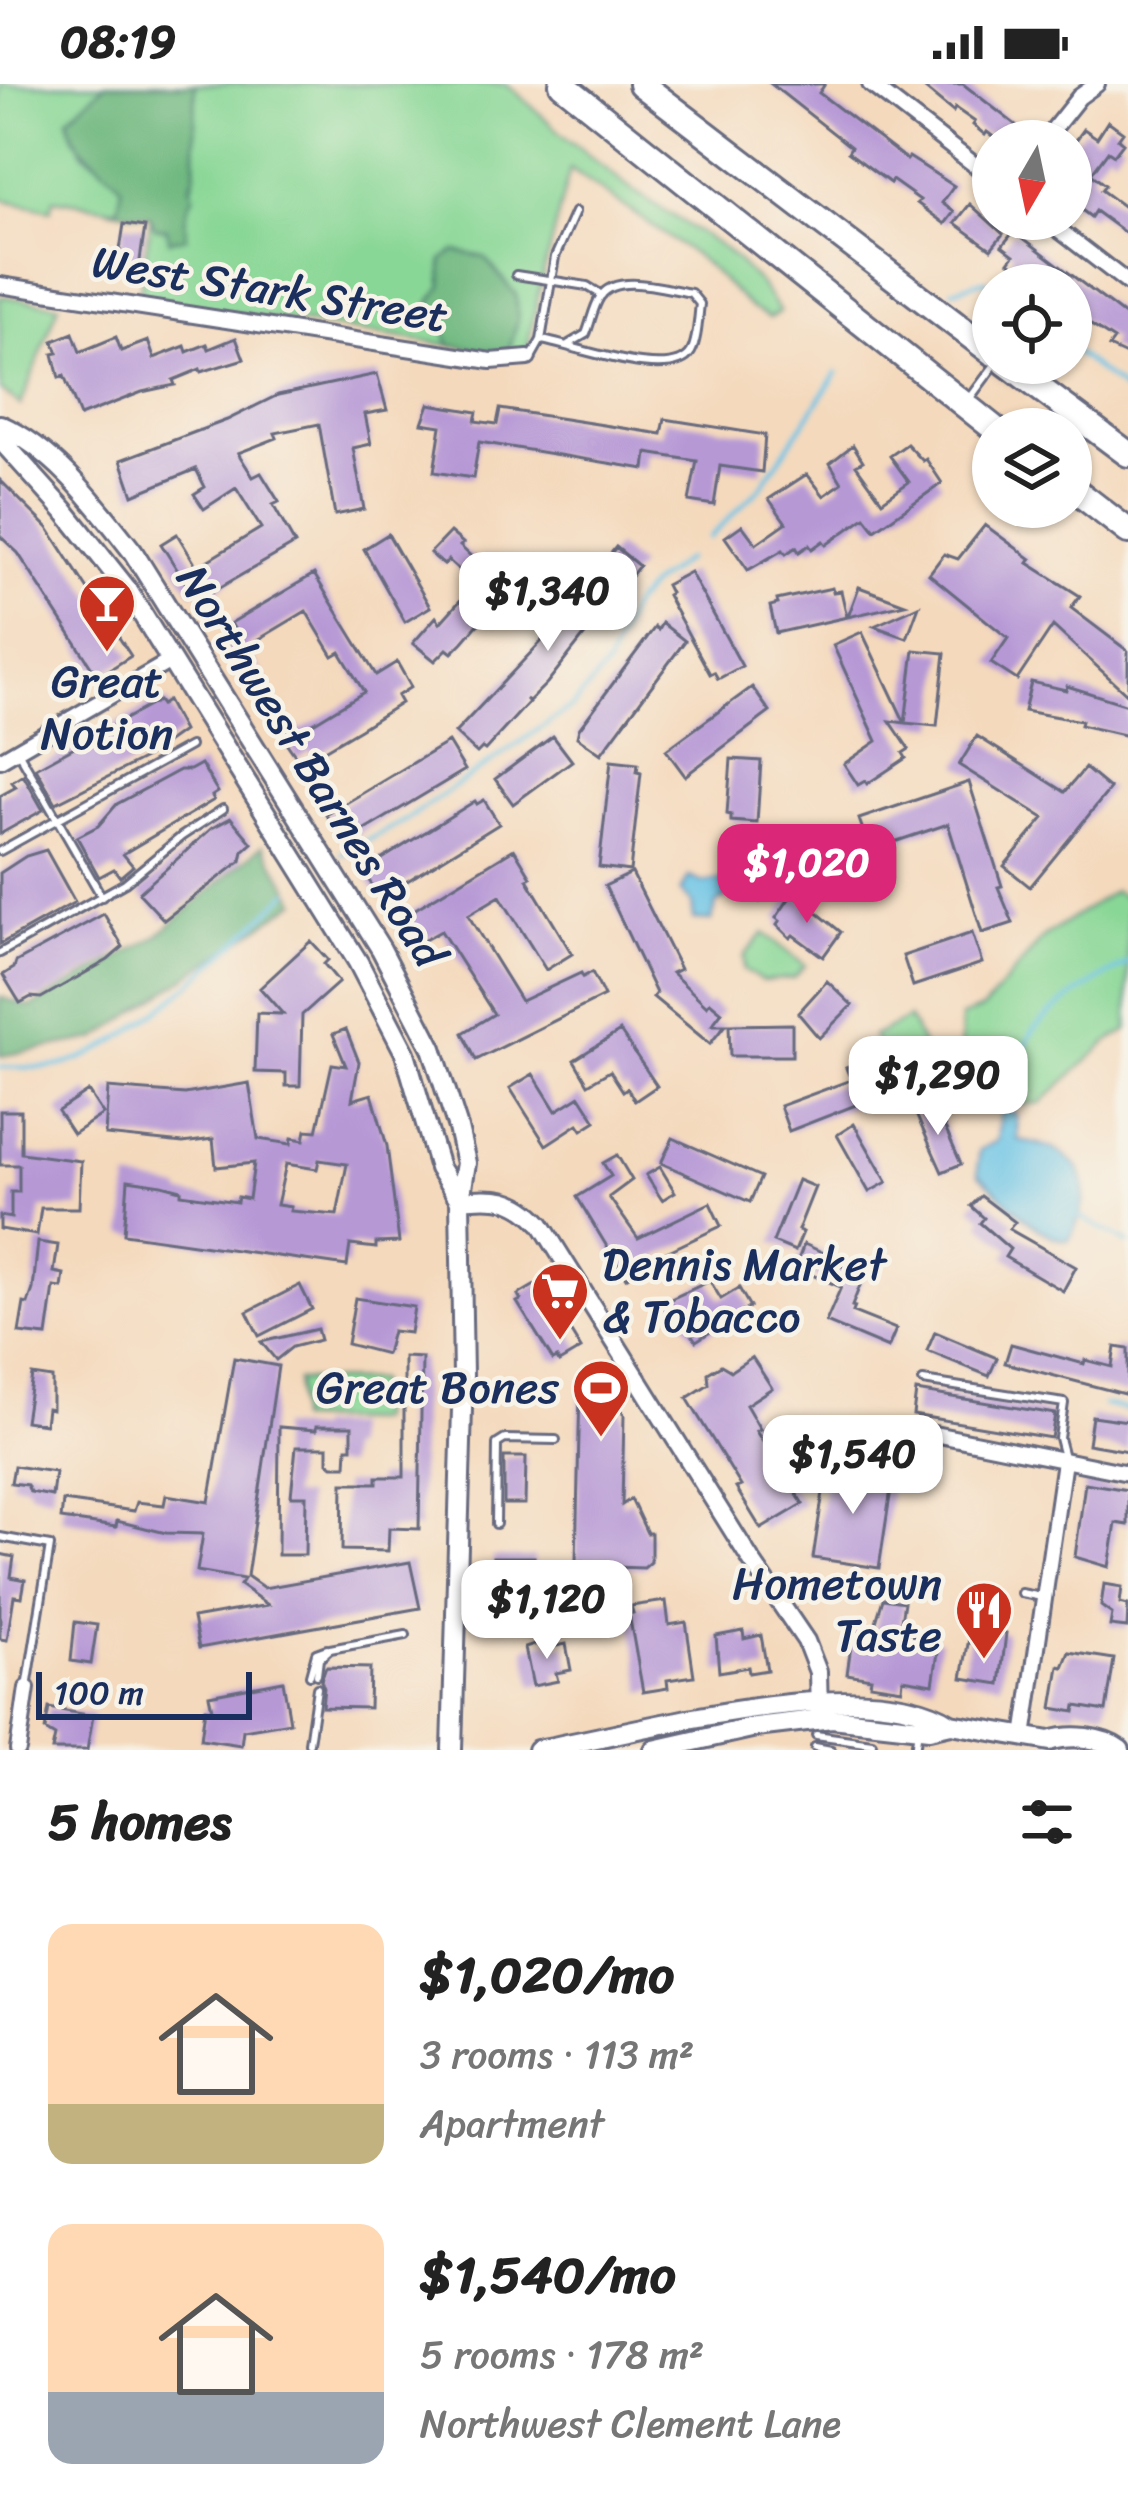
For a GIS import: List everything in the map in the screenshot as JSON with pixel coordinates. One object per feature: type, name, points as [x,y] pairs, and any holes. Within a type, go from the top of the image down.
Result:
[{"type":"highway","points":[[562,84],[972,412]]},
{"type":"highway","points":[[641,84],[972,337]]},
{"type":"highway","points":[[1034,384],[1128,454]]},
{"type":"highway","points":[[1092,504],[1128,531]]},
{"type":"main road","name":"Northwest Barnes Road","points":[[0,424],[44,453],[87,495],[133,552],[382,950],[425,1032],[448,1096],[466,1163],[460,1200]]},
{"type":"main road","name":"Northwest Barnes Road","points":[[0,440],[100,553],[172,660],[390,1019],[417,1086],[439,1168],[460,1200]]},
{"type":"main road","points":[[452,1750],[463,1375],[460,1200]]},
{"type":"main road","points":[[818,1718],[904,1707],[1023,1743],[1055,1746],[1066,1736],[1111,1743],[1120,1750]]},
{"type":"main road","points":[[537,1750],[647,1744],[757,1709],[919,1727],[951,1724]]},
{"type":"street","points":[[870,84],[972,162]]},
{"type":"street","points":[[1061,120],[1096,84]]},
{"type":"street","points":[[1073,240],[1128,283]]},
{"type":"street","name":"West Stark Street","points":[[0,285],[491,362],[528,358]]},
{"type":"street","points":[[0,760],[172,660]]},
{"type":"street","points":[[460,1200],[512,1201],[541,1224],[806,1641],[818,1672],[818,1718]]},
{"type":"street","points":[[914,1430],[1128,1473]]},
{"type":"street","points":[[1023,1743],[1064,1461]]},
{"type":"street","points":[[18,1750],[28,1688]]},
{"type":"lane","points":[[528,358],[542,340],[551,281],[564,230],[574,212]]},
{"type":"lane","points":[[516,275],[587,286],[602,295]]},
{"type":"lane","points":[[542,340],[656,364],[679,362],[688,357],[700,304],[691,293],[625,284],[608,288],[586,334],[569,344]]},
{"type":"lane","points":[[964,406],[980,384]]},
{"type":"lane","points":[[0,851],[190,746]]},
{"type":"lane","points":[[17,750],[101,897]]},
{"type":"lane","points":[[0,953],[101,897],[223,809]]},
{"type":"lane","points":[[923,1381],[1064,1403],[1059,1438],[1064,1461]]},
{"type":"lane","points":[[496,1524],[497,1444],[505,1439],[556,1440]]},
{"type":"lane","points":[[0,1538],[50,1546],[28,1688]]},
{"type":"lane","points":[[1021,1593],[1046,1598]]},
{"type":"lane","points":[[313,1675],[319,1659],[331,1649],[406,1635]]},
{"type":"lane","points":[[310,1743],[314,1688]]},
{"type":"lane","points":[[818,1718],[872,1743]]},
{"type":"lane","points":[[915,1750],[919,1727]]},
{"type":"lane","points":[[814,1748],[831,1750]]},
{"type":"green space","points":[[0,84],[106,84],[68,118],[83,153],[123,188],[117,209],[54,199],[51,210],[0,199]]},
{"type":"green space","points":[[106,84],[195,84],[195,173],[190,187],[194,195],[186,215],[187,237],[169,241],[167,229],[155,228],[150,216],[113,210],[118,208],[122,187],[77,142],[68,118]]},
{"type":"green space","points":[[195,84],[507,84],[634,191],[726,250],[780,312],[770,318],[751,308],[701,260],[570,169],[528,348],[512,357],[497,352],[509,349],[518,319],[516,295],[484,257],[443,260],[442,286],[430,302],[449,345],[139,299],[151,216],[161,227],[184,225],[195,173]]},
{"type":"green space","points":[[455,251],[484,257],[516,295],[518,319],[509,350],[449,345],[430,302],[442,286],[442,260]]},
{"type":"green space","points":[[0,296],[59,305],[21,405],[0,390]]},
{"type":"green space","points":[[263,845],[297,901],[96,1039],[0,1056],[0,997],[31,1007],[157,936]]},
{"type":"green space","points":[[1114,891],[1128,900],[1128,1030],[1109,1041],[1041,1103],[992,1106],[960,1078],[961,1017],[983,1009],[1044,937]]},
{"type":"green space","points":[[764,933],[805,966],[794,978],[762,981],[744,970],[744,956]]},
{"type":"green space","points":[[909,1018],[945,1091],[909,1109],[873,1036]]},
{"type":"green space","points":[[297,1380],[377,1381],[377,1421],[297,1420]]},
{"type":"water","points":[[689,877],[703,883],[722,880],[729,895],[716,904],[711,921],[694,920],[692,903],[681,891]]},
{"type":"water","points":[[1010,1110],[1017,1116],[1018,1140],[1057,1151],[1080,1172],[1084,1201],[1069,1240],[1033,1224],[978,1174],[979,1150],[997,1141],[1000,1114]]},
{"type":"building","points":[[771,84],[825,84],[819,93],[907,160],[954,186],[942,203],[954,212],[945,224],[917,203],[920,200],[848,152],[851,147]]},
{"type":"building","points":[[919,84],[963,84],[1009,120],[972,120],[955,108],[953,112]]},
{"type":"building","points":[[1108,121],[1123,132],[1118,139],[1123,143],[1114,155],[1108,151],[1092,173],[1092,135],[1097,138]]},
{"type":"building","points":[[1092,175],[1105,185],[1101,190],[1128,210],[1128,235],[1095,211],[1092,216]]},
{"type":"building","points":[[970,204],[972,235],[955,223]]},
{"type":"building","points":[[124,224],[145,227],[139,267],[118,263]]},
{"type":"building","points":[[1007,240],[1026,240],[1057,264],[1012,264],[1014,255],[1002,246]]},
{"type":"building","points":[[1092,291],[1128,318],[1128,356],[1109,347],[1114,340],[1092,326]]},
{"type":"building","points":[[73,333],[80,352],[116,337],[121,351],[148,341],[154,358],[185,346],[187,352],[207,344],[209,349],[236,338],[244,359],[200,369],[173,380],[175,385],[80,416],[64,376],[59,378],[53,354],[58,353],[53,341]]},
{"type":"building","points":[[377,374],[387,410],[365,414],[371,444],[353,448],[364,509],[335,515],[319,424],[275,433],[277,438],[238,453],[253,477],[261,473],[279,502],[273,505],[295,544],[212,592],[207,584],[192,593],[161,544],[177,534],[197,567],[261,528],[236,488],[204,509],[194,494],[205,487],[196,469],[133,495],[121,460],[278,395]]},
{"type":"building","points":[[429,404],[477,412],[475,421],[497,424],[500,409],[662,434],[665,419],[765,435],[762,472],[720,466],[714,505],[689,501],[697,461],[647,453],[645,469],[479,442],[473,478],[434,472],[441,426],[422,423]]},
{"type":"building","points":[[907,444],[926,459],[942,483],[875,530],[865,517],[826,545],[823,541],[799,552],[796,547],[786,554],[783,550],[748,570],[725,537],[742,525],[756,544],[786,523],[769,499],[807,474],[824,496],[842,483],[830,463],[853,445],[863,461],[856,465],[882,501],[909,482],[890,456]]},
{"type":"building","points":[[0,480],[48,528],[131,656],[98,677],[18,553],[0,536]]},
{"type":"building","points":[[983,528],[989,528],[1031,559],[1028,563],[1080,596],[1071,608],[1128,651],[1128,695],[1053,626],[1017,680],[991,663],[1008,638],[929,574],[944,554],[958,559]]},
{"type":"building","points":[[450,532],[502,585],[492,598],[497,602],[463,642],[435,661],[413,643],[436,617],[440,623],[475,584],[448,560],[444,565],[430,553]]},
{"type":"building","points":[[388,534],[430,607],[405,622],[364,549]]},
{"type":"building","points":[[616,547],[639,566],[547,683],[477,753],[455,733],[540,643]]},
{"type":"building","points":[[690,572],[742,666],[718,679],[714,672],[710,674],[667,595],[666,585]]},
{"type":"building","points":[[314,574],[376,675],[397,662],[411,687],[397,696],[401,703],[360,729],[314,756],[310,750],[297,758],[280,734],[296,725],[300,731],[364,692],[340,652],[333,656],[306,611],[246,647],[266,681],[252,690],[222,641],[236,632],[231,623]]},
{"type":"building","points":[[859,587],[905,604],[848,617]]},
{"type":"building","points":[[832,588],[841,591],[847,617],[776,633],[770,606],[778,604],[777,600]]},
{"type":"building","points":[[919,606],[907,638],[874,626]]},
{"type":"building","points":[[662,623],[685,641],[601,754],[577,737],[579,729]]},
{"type":"building","points":[[862,632],[905,723],[890,721],[909,749],[903,753],[906,758],[858,785],[844,764],[877,741],[833,645]]},
{"type":"building","points":[[914,650],[945,653],[937,726],[905,723]]},
{"type":"building","points":[[1031,682],[1066,690],[1067,686],[1128,705],[1128,736],[1024,711]]},
{"type":"building","points":[[752,687],[770,712],[685,776],[666,750]]},
{"type":"building","points":[[158,701],[161,705],[167,701],[183,731],[145,758],[56,803],[36,768]]},
{"type":"building","points":[[553,736],[572,761],[513,804],[495,779]]},
{"type":"building","points":[[977,736],[1065,792],[1085,768],[1110,789],[1030,887],[1004,866],[1044,818],[959,765]]},
{"type":"building","points":[[448,742],[465,770],[343,843],[326,815]]},
{"type":"building","points":[[731,759],[761,761],[757,823],[731,821],[727,814]]},
{"type":"building","points":[[611,761],[638,764],[641,773],[630,871],[599,867]]},
{"type":"building","points":[[201,764],[218,792],[214,800],[123,854],[133,866],[120,877],[114,869],[99,877],[77,837],[98,826],[117,804],[180,770]]},
{"type":"building","points":[[23,775],[43,810],[0,834],[0,796],[16,787],[12,782]]},
{"type":"building","points":[[969,782],[1013,923],[982,933],[948,824],[870,850],[859,819]]},
{"type":"building","points":[[484,800],[499,824],[380,898],[365,874],[371,866],[475,801]]},
{"type":"building","points":[[231,818],[252,843],[241,861],[164,920],[139,893],[212,828]]},
{"type":"building","points":[[780,828],[806,879],[760,902],[735,851]]},
{"type":"building","points":[[514,849],[572,954],[546,970],[500,896],[468,915],[482,938],[521,1001],[592,972],[604,996],[476,1060],[463,1033],[494,1014],[441,931],[410,948],[394,922]]},
{"type":"building","points":[[46,850],[75,902],[0,944],[0,873]]},
{"type":"building","points":[[632,873],[680,969],[672,973],[707,1006],[710,1002],[722,1012],[712,1025],[725,1025],[710,1044],[653,997],[656,993],[605,886]]},
{"type":"building","points":[[793,893],[841,932],[823,957],[777,925],[776,918]]},
{"type":"building","points":[[104,914],[123,947],[41,998],[20,1003],[3,975],[16,962]]},
{"type":"building","points":[[972,933],[982,963],[913,986],[903,956]]},
{"type":"building","points":[[311,941],[339,982],[302,1015],[300,1086],[286,1086],[286,1073],[255,1072],[257,1013],[283,1014],[260,988]]},
{"type":"building","points":[[827,981],[852,1005],[819,1038],[798,1013]]},
{"type":"building","points":[[792,1024],[792,1056],[730,1056],[729,1025]]},
{"type":"building","points":[[346,1029],[359,1062],[352,1100],[372,1094],[387,1146],[399,1242],[376,1243],[376,1248],[350,1245],[347,1266],[124,1234],[128,1180],[237,1202],[238,1197],[249,1199],[254,1163],[216,1167],[213,1139],[183,1143],[105,1135],[108,1088],[185,1094],[249,1083],[258,1139],[291,1144],[292,1138],[304,1140],[306,1130],[317,1131],[332,1064],[346,1066],[333,1034]],"holes":[[[319,1160],[347,1164],[337,1215],[290,1211],[291,1207],[277,1205],[286,1164],[317,1169]]]},
{"type":"building","points":[[620,1031],[657,1086],[635,1101],[610,1071],[588,1084],[574,1060]]},
{"type":"building","points":[[861,1063],[874,1098],[789,1131],[780,1106],[851,1080],[846,1068]]},
{"type":"building","points":[[533,1074],[556,1111],[580,1096],[596,1121],[582,1130],[578,1124],[546,1145],[510,1088]]},
{"type":"building","points":[[88,1091],[103,1114],[73,1134],[58,1111]]},
{"type":"building","points":[[934,1103],[961,1164],[942,1172],[915,1112]]},
{"type":"building","points":[[0,1111],[21,1111],[21,1153],[81,1161],[79,1208],[41,1208],[37,1235],[0,1229],[0,1216],[11,1218],[11,1192],[19,1192],[19,1165],[0,1165]]},
{"type":"building","points":[[854,1124],[887,1182],[869,1192],[837,1135]]},
{"type":"building","points":[[673,1138],[761,1177],[750,1202],[661,1163]]},
{"type":"building","points":[[617,1155],[632,1180],[609,1197],[638,1238],[710,1203],[721,1226],[648,1261],[626,1278],[577,1197],[611,1176],[603,1163]]},
{"type":"building","points":[[660,1167],[675,1192],[662,1200],[646,1175]]},
{"type":"building","points":[[798,1180],[815,1187],[795,1251],[773,1242]]},
{"type":"building","points":[[981,1196],[1015,1222],[1009,1229],[1076,1267],[1063,1291],[1005,1257],[1010,1249],[980,1223],[984,1218],[971,1206]]},
{"type":"building","points":[[38,1242],[58,1245],[54,1272],[64,1274],[62,1288],[54,1287],[47,1336],[19,1333],[24,1303],[28,1304],[33,1289]]},
{"type":"building","points":[[804,1244],[824,1253],[822,1258],[864,1275],[853,1312],[896,1329],[888,1348],[826,1322],[841,1287],[795,1268]]},
{"type":"building","points":[[710,1281],[721,1299],[739,1288],[750,1307],[696,1341],[669,1300]]},
{"type":"building","points":[[540,1282],[581,1349],[559,1362],[553,1360],[517,1302],[521,1300],[518,1295]]},
{"type":"building","points":[[300,1285],[312,1309],[259,1336],[247,1312]]},
{"type":"building","points":[[355,1298],[414,1307],[410,1333],[392,1331],[386,1354],[347,1344]]},
{"type":"building","points":[[317,1329],[320,1340],[292,1347],[276,1360],[261,1342]]},
{"type":"building","points":[[935,1332],[997,1358],[989,1376],[927,1351]]},
{"type":"building","points":[[1011,1344],[1112,1367],[1115,1347],[1128,1349],[1128,1395],[1005,1363]]},
{"type":"building","points":[[404,1357],[422,1358],[419,1529],[389,1528],[388,1551],[342,1550],[343,1483],[404,1477]]},
{"type":"building","points":[[752,1357],[772,1388],[746,1405],[760,1429],[756,1431],[803,1504],[761,1529],[736,1488],[741,1486],[687,1398],[709,1384],[708,1373],[721,1365],[731,1371]]},
{"type":"building","points":[[234,1358],[278,1366],[247,1576],[264,1588],[410,1562],[420,1608],[199,1648],[193,1618],[268,1605],[240,1585],[244,1579],[197,1571],[203,1534],[166,1533],[117,1521],[116,1527],[61,1519],[63,1501],[134,1511],[137,1502],[164,1505],[166,1495],[209,1502]]},
{"type":"building","points":[[32,1375],[52,1378],[52,1409],[47,1408],[45,1424],[25,1421]]},
{"type":"building","points":[[580,1390],[610,1391],[624,1415],[622,1505],[631,1499],[651,1533],[651,1562],[644,1568],[576,1562]]},
{"type":"building","points":[[916,1391],[1055,1414],[1051,1438],[913,1415]]},
{"type":"building","points":[[1092,1416],[1128,1421],[1128,1451],[1088,1444]]},
{"type":"building","points":[[316,1426],[352,1426],[352,1448],[347,1448],[346,1466],[333,1466],[328,1462],[328,1447],[296,1447],[291,1496],[306,1496],[305,1555],[278,1555],[279,1427],[316,1430]]},
{"type":"building","points":[[504,1457],[526,1457],[525,1504],[504,1504]]},
{"type":"building","points":[[14,1466],[55,1472],[52,1496],[11,1483]]},
{"type":"building","points":[[827,1466],[893,1476],[879,1568],[813,1558]]},
{"type":"building","points":[[1085,1483],[1128,1490],[1128,1525],[1116,1523],[1109,1567],[1075,1557]]},
{"type":"building","points":[[0,1554],[14,1557],[11,1577],[25,1580],[22,1597],[14,1596],[7,1640],[0,1639]]},
{"type":"building","points":[[493,1557],[534,1557],[533,1598],[493,1597]]},
{"type":"building","points":[[1104,1584],[1122,1587],[1120,1603],[1128,1605],[1127,1628],[1110,1626],[1112,1614],[1101,1606]]},
{"type":"building","points":[[883,1599],[904,1602],[899,1633],[940,1640],[933,1684],[903,1679],[902,1689],[847,1674],[853,1632],[872,1635]]},
{"type":"building","points":[[666,1601],[669,1625],[686,1622],[694,1676],[667,1680],[668,1688],[643,1692],[631,1606]]},
{"type":"building","points":[[75,1622],[97,1625],[91,1664],[71,1661]]},
{"type":"building","points":[[977,1623],[998,1626],[997,1631],[1006,1633],[1000,1684],[962,1678],[971,1627]]},
{"type":"building","points":[[743,1631],[744,1639],[761,1635],[767,1670],[749,1673],[748,1667],[719,1672],[716,1636]]},
{"type":"building","points":[[550,1640],[552,1647],[566,1644],[571,1670],[556,1673],[558,1681],[533,1686],[525,1648]]},
{"type":"building","points":[[1069,1652],[1114,1659],[1106,1711],[1052,1708],[1059,1666],[1063,1667]]},
{"type":"building","points":[[326,1667],[370,1668],[369,1708],[322,1707]]},
{"type":"building","points":[[283,1681],[290,1722],[243,1730],[241,1745],[201,1739],[205,1708],[212,1709],[209,1695]]},
{"type":"building","points":[[49,1708],[93,1716],[87,1750],[52,1750],[55,1736],[45,1730]]},
{"type":"waterway","points":[[953,290],[972,284]]},
{"type":"waterway","points":[[1092,366],[1128,394]]},
{"type":"waterway","points":[[709,538],[761,487],[837,373]]},
{"type":"waterway","points":[[342,854],[406,820],[573,706],[607,666],[631,607],[686,559]]},
{"type":"waterway","points":[[0,1067],[57,1066],[116,1040],[180,993],[289,892]]},
{"type":"waterway","points":[[1009,1111],[1017,1097],[1026,1046],[1037,1027],[1074,996],[1128,963]]},
{"type":"waterway","points":[[1075,1214],[1128,1243]]},
{"type":"waterway","points":[[1104,1405],[1128,1410]]},
{"type":"place","name":"Great Notion","points":[[107,654]]},
{"type":"place","name":"Dennis Market & Tobacco","points":[[560,1342]]},
{"type":"place","name":"Great Bones","points":[[601,1439]]},
{"type":"place","name":"Hometown Taste","points":[[984,1661]]}]
